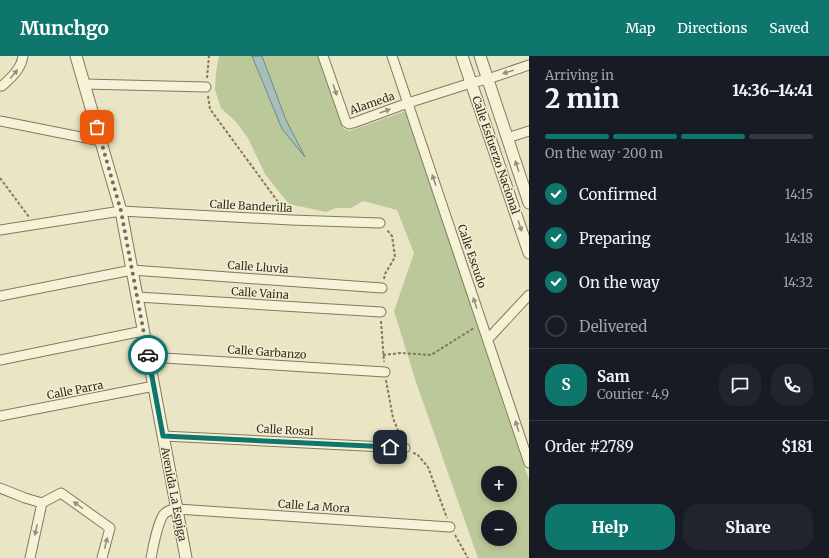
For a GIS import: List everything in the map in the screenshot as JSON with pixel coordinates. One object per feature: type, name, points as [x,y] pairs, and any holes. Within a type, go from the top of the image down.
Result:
[{"type":"street","name":"Avenida La Espiga","points":[[76,56],[121,211],[186,558]]},
{"type":"street","name":"Alameda","points":[[323,56],[346,122],[349,124],[471,82],[488,79],[529,65]]},
{"type":"street","name":"Calle Escudo","points":[[392,56],[529,463]]},
{"type":"street","name":"Calle Esfuerzo Nacional","points":[[462,56],[529,253]]},
{"type":"street","name":"Calle Esfuerzo Nacional","points":[[480,56],[529,203]]},
{"type":"street","points":[[0,86],[14,76],[23,57]]},
{"type":"street","points":[[84,84],[206,87]]},
{"type":"street","points":[[0,121],[101,141]]},
{"type":"street","points":[[507,138],[529,131]]},
{"type":"street","name":"Calle Banderilla","points":[[0,230],[121,211],[380,223]]},
{"type":"street","name":"Calle Lluvia","points":[[0,296],[132,270],[382,288]]},
{"type":"street","points":[[488,339],[529,295]]},
{"type":"street","name":"Calle Vaina","points":[[137,297],[381,312]]},
{"type":"street","points":[[0,360],[143,331]]},
{"type":"street","name":"Calle Garbanzo","points":[[148,357],[385,372]]},
{"type":"street","name":"Calle Parra","points":[[0,416],[154,386]]},
{"type":"street","name":"Calle Rosal","points":[[163,436],[405,448]]},
{"type":"street","points":[[0,488],[42,503],[61,493],[110,528],[102,558]]},
{"type":"street","points":[[30,558],[42,503]]},
{"type":"street","points":[[151,558],[160,522],[164,514],[170,510],[177,509]]},
{"type":"street","name":"Calle La Mora","points":[[177,509],[450,527]]},
{"type":"path","points":[[209,56],[206,87],[210,109],[291,220]]},
{"type":"path","points":[[0,178],[34,224]]},
{"type":"path","points":[[380,223],[392,236],[395,257],[385,274],[382,288]]},
{"type":"path","points":[[381,312],[385,372],[393,418],[405,448],[417,454],[428,467],[450,527],[468,558]]},
{"type":"path","points":[[384,355],[401,353],[431,355],[482,323]]},
{"type":"green space","points":[[219,56],[318,56],[343,128],[349,131],[406,111],[529,480],[529,558],[478,558],[416,382],[394,311],[414,253],[397,210],[363,201],[351,208],[336,208],[326,212],[289,204],[265,174],[248,138],[236,122],[221,108],[215,90]]},
{"type":"water","points":[[252,56],[262,56],[286,120],[305,157],[282,129]]},
{"type":"way so far","points":[[97,127],[121,211],[148,355]]},
{"type":"route","points":[[148,355],[163,436],[390,447]]}]
